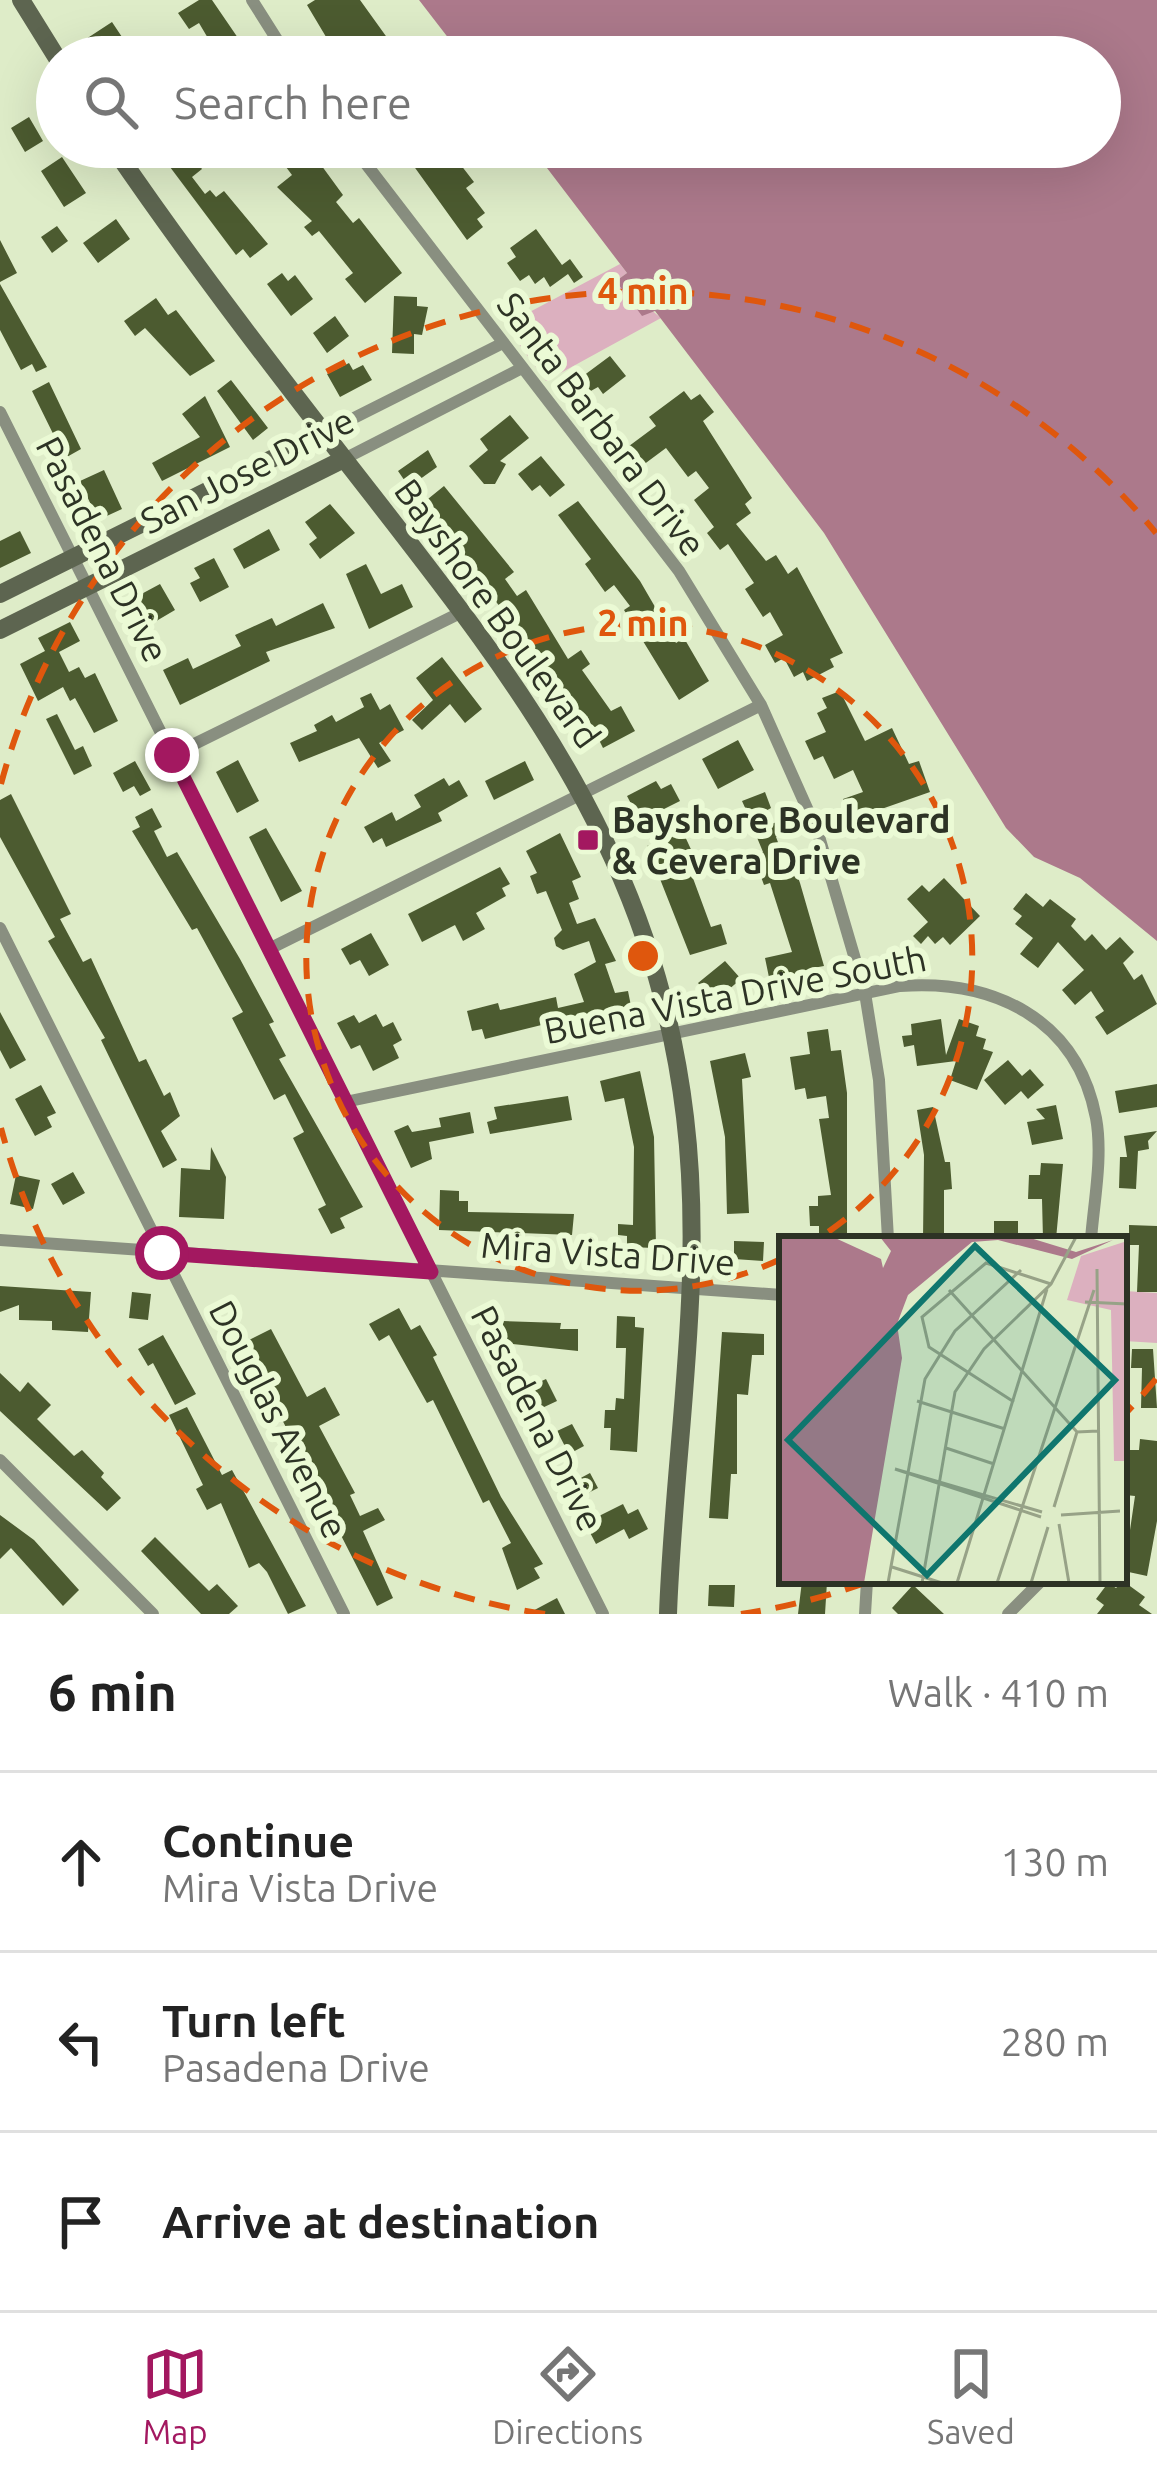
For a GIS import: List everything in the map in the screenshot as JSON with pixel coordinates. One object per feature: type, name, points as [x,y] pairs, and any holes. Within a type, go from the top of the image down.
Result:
[{"type":"main road","points":[[21,0],[43,36]]},
{"type":"main road","name":"Bayshore Boulevard","points":[[128,168],[541,721],[584,793],[636,904],[672,1034],[687,1140],[689,1289],[668,1614]]},
{"type":"main road","name":"San Jose Drive","points":[[0,594],[324,433]]},
{"type":"main road","name":"San Jose Drive","points":[[0,630],[344,459]]},
{"type":"street","points":[[253,0],[275,36]]},
{"type":"street","name":"Santa Barbara Drive","points":[[369,168],[679,571],[761,705],[818,832],[865,993],[879,1080],[888,1236]]},
{"type":"street","name":"San Jose Drive","points":[[324,433],[503,344]]},
{"type":"street","name":"San Jose Drive","points":[[344,459],[522,368]]},
{"type":"street","name":"Pasadena Drive","points":[[0,412],[602,1614]]},
{"type":"street","points":[[172,755],[462,612]]},
{"type":"street","points":[[271,948],[761,705]]},
{"type":"street","name":"Douglas Avenue","points":[[0,928],[344,1614]]},
{"type":"street","name":"Buena Vista Drive South","points":[[345,1102],[865,993],[918,984],[967,985],[992,993],[1049,1030],[1087,1085],[1097,1120],[1091,1236]]},
{"type":"street","name":"Mira Vista Drive","points":[[0,1240],[779,1295]]},
{"type":"street","points":[[0,1460],[153,1614]]},
{"type":"street","points":[[865,1614],[867,1584]]},
{"type":"street","points":[[1008,1614],[1038,1584]]},
{"type":"shaded area","points":[[419,0],[1157,0],[1157,941],[1080,878],[1034,857],[1006,828],[824,533],[655,311],[642,316],[616,281],[627,273],[547,168],[1121,168],[1121,36],[447,36]]},
{"type":"shaded area","points":[[620,264],[627,273],[616,281],[661,318],[546,381],[505,325]]},
{"type":"shaded area","points":[[1127,1291],[1157,1293],[1157,1343],[1127,1341]]},
{"type":"building","points":[[199,0],[212,0],[237,36],[207,36],[199,23],[189,29],[178,13]]},
{"type":"building","points":[[315,0],[360,0],[386,36],[325,36],[307,5]]},
{"type":"building","points":[[112,22],[121,36],[91,36]]},
{"type":"building","points":[[29,117],[36,129],[36,145],[25,152],[11,128]]},
{"type":"building","points":[[69,168],[86,193],[64,207],[41,171]]},
{"type":"building","points":[[171,168],[201,168],[192,177],[205,194],[210,190],[216,197],[224,191],[268,244],[250,258],[243,249],[236,255]]},
{"type":"building","points":[[287,168],[323,168],[343,195],[336,202],[353,223],[359,218],[402,273],[365,303],[345,279],[353,273],[319,231],[312,236],[304,227],[312,221],[277,187],[292,175]]},
{"type":"building","points":[[415,168],[463,168],[474,182],[466,188],[485,213],[477,219],[483,227],[467,240]]},
{"type":"building","points":[[116,219],[130,239],[98,263],[83,243]]},
{"type":"building","points":[[57,226],[68,241],[52,253],[41,237]]},
{"type":"building","points":[[536,229],[562,265],[570,259],[583,277],[574,283],[568,274],[550,287],[544,277],[535,284],[529,275],[520,281],[507,263],[516,257],[510,248]]},
{"type":"building","points":[[0,240],[17,273],[0,282]]},
{"type":"building","points":[[282,273],[288,281],[295,275],[313,299],[291,316],[267,284]]},
{"type":"building","points":[[0,284],[47,367],[36,372],[32,364],[21,370],[0,330]]},
{"type":"building","points":[[394,296],[417,297],[417,306],[428,307],[422,335],[414,334],[414,354],[392,353]]},
{"type":"building","points":[[156,298],[168,315],[176,310],[215,361],[190,376],[145,328],[135,336],[124,321]]},
{"type":"building","points":[[335,316],[349,336],[327,353],[313,333]]},
{"type":"building","points":[[610,356],[626,376],[603,394],[598,387],[589,392],[579,379]]},
{"type":"building","points":[[349,363],[353,370],[363,365],[372,380],[340,397],[327,374]]},
{"type":"building","points":[[231,380],[268,428],[253,440],[217,391]]},
{"type":"building","points":[[49,382],[81,449],[65,458],[32,391]]},
{"type":"building","points":[[684,391],[691,400],[700,394],[714,412],[703,421],[752,498],[745,504],[751,513],[736,524],[766,561],[776,555],[788,574],[797,567],[843,653],[830,659],[834,667],[807,681],[803,672],[794,677],[784,658],[775,663],[765,645],[783,635],[770,612],[763,617],[745,589],[754,583],[728,544],[720,550],[707,533],[714,527],[694,500],[709,488],[696,471],[688,477],[666,448],[635,471],[621,452],[656,426],[649,417]]},
{"type":"building","points":[[205,396],[230,447],[162,481],[152,463],[200,437],[182,414]]},
{"type":"building","points":[[510,415],[529,438],[500,461],[506,464],[495,484],[484,484],[469,466],[488,450],[480,439]]},
{"type":"building","points":[[428,450],[437,467],[409,487],[398,471]]},
{"type":"building","points":[[541,456],[565,485],[550,497],[540,485],[532,491],[518,474]]},
{"type":"building","points":[[104,470],[122,509],[98,520],[80,481]]},
{"type":"building","points":[[444,486],[514,572],[505,579],[517,596],[526,590],[568,659],[581,650],[590,664],[582,670],[611,711],[621,706],[635,731],[603,748],[587,716],[583,719],[423,503]]},
{"type":"building","points":[[578,501],[640,581],[676,643],[684,638],[709,681],[679,700],[624,610],[630,606],[614,585],[605,592],[585,564],[591,559],[558,515]]},
{"type":"building","points":[[330,504],[355,533],[320,559],[309,544],[317,538],[305,522]]},
{"type":"building","points":[[269,529],[280,550],[244,569],[233,549]]},
{"type":"building","points":[[20,531],[31,553],[0,568],[0,541]]},
{"type":"building","points":[[214,558],[229,587],[200,602],[190,583],[200,578],[194,568]]},
{"type":"building","points":[[366,564],[381,594],[402,584],[413,607],[369,629],[346,574]]},
{"type":"building","points":[[160,584],[175,610],[141,630],[131,612],[140,607],[134,598]]},
{"type":"building","points":[[323,603],[335,628],[266,652],[270,661],[180,705],[163,670],[188,658],[193,669],[241,646],[235,635],[272,618],[276,626]]},
{"type":"building","points":[[70,622],[80,641],[59,652],[69,672],[79,667],[85,678],[95,673],[118,721],[94,733],[75,698],[70,701],[63,687],[38,701],[20,664],[45,651],[38,638]]},
{"type":"building","points":[[442,657],[482,709],[465,723],[450,704],[422,730],[412,720],[433,700],[416,678]]},
{"type":"building","points":[[840,691],[865,741],[892,728],[909,764],[919,761],[930,792],[850,820],[843,799],[863,792],[853,770],[834,779],[823,756],[814,760],[805,741],[826,732],[817,713],[827,708],[822,698]]},
{"type":"building","points":[[371,693],[380,710],[390,704],[404,730],[379,743],[391,761],[378,768],[359,738],[299,762],[290,743],[317,731],[314,725],[332,715],[336,722],[364,707],[360,698]]},
{"type":"building","points":[[57,714],[75,750],[83,746],[92,766],[74,775],[46,719]]},
{"type":"building","points":[[738,740],[754,770],[718,789],[702,759]]},
{"type":"building","points":[[238,760],[259,801],[237,813],[216,772]]},
{"type":"building","points":[[135,761],[151,790],[140,796],[134,786],[123,792],[113,773]]},
{"type":"building","points":[[525,761],[534,780],[494,800],[485,781]]},
{"type":"building","points":[[444,778],[449,786],[459,780],[468,796],[438,813],[442,821],[386,847],[382,838],[373,843],[364,827],[392,812],[396,821],[421,807],[414,795]]},
{"type":"building","points":[[656,781],[661,789],[671,784],[680,801],[662,810],[673,834],[682,830],[695,858],[687,862],[711,927],[721,924],[727,944],[690,955],[647,846],[652,844],[627,796]]},
{"type":"building","points":[[765,792],[771,808],[760,814],[765,826],[777,822],[782,835],[776,837],[790,874],[796,872],[824,966],[813,968],[815,978],[771,987],[765,958],[792,952],[770,883],[764,885],[753,855],[763,852],[751,823],[740,827],[736,816],[747,812],[742,801]]},
{"type":"building","points":[[11,794],[71,914],[60,919],[83,962],[91,958],[139,1062],[146,1059],[164,1096],[170,1092],[180,1116],[161,1131],[177,1160],[163,1168],[101,1040],[105,1038],[48,941],[55,937],[0,837],[0,800]]},
{"type":"building","points":[[152,808],[162,827],[154,831],[167,857],[177,852],[240,959],[274,1022],[269,1024],[286,1056],[279,1059],[363,1207],[340,1218],[345,1228],[331,1234],[318,1209],[326,1205],[293,1138],[304,1132],[285,1094],[274,1100],[232,1018],[243,1012],[197,928],[192,930],[132,831],[140,827],[135,817]]},
{"type":"building","points":[[266,828],[302,891],[281,902],[249,837]]},
{"type":"building","points":[[560,833],[581,877],[572,881],[579,899],[569,903],[577,924],[595,918],[616,961],[605,964],[615,993],[628,991],[632,1011],[571,1024],[570,1018],[485,1039],[482,1029],[472,1031],[467,1011],[498,1003],[500,1010],[556,997],[558,1008],[584,1002],[574,974],[596,962],[589,941],[563,950],[556,946],[554,938],[562,930],[546,891],[537,894],[530,876],[537,873],[526,851]]},
{"type":"building","points":[[500,867],[510,884],[502,888],[506,896],[476,913],[485,929],[463,941],[455,925],[422,942],[408,914]]},
{"type":"building","points":[[944,878],[980,916],[950,945],[943,937],[935,944],[928,936],[921,944],[913,936],[928,922],[907,899],[922,885],[929,892]]},
{"type":"building","points":[[1026,893],[1043,907],[1050,899],[1076,919],[1071,926],[1085,941],[1092,934],[1106,950],[1120,937],[1134,952],[1123,963],[1134,980],[1142,974],[1157,1004],[1107,1035],[1095,1017],[1104,1011],[1091,991],[1075,1005],[1062,990],[1084,970],[1058,942],[1038,968],[1020,954],[1033,938],[1015,924],[1022,916],[1013,909]]},
{"type":"building","points":[[371,933],[389,965],[369,976],[360,960],[350,965],[341,949]]},
{"type":"building","points":[[725,961],[741,979],[714,1002],[698,983]]},
{"type":"building","points":[[0,1012],[26,1060],[10,1069],[0,1050]]},
{"type":"building","points":[[376,1014],[383,1027],[393,1022],[402,1040],[393,1045],[399,1058],[373,1071],[360,1045],[351,1049],[337,1023],[354,1015],[359,1023]]},
{"type":"building","points":[[941,1019],[946,1055],[959,1019],[979,1026],[976,1036],[986,1039],[983,1049],[993,1052],[977,1090],[950,1080],[956,1061],[917,1066],[914,1045],[904,1047],[902,1036],[912,1035],[911,1024]]},
{"type":"building","points":[[828,1029],[831,1051],[841,1050],[847,1093],[847,1236],[819,1236],[819,1226],[810,1226],[809,1206],[818,1206],[818,1196],[831,1195],[819,1119],[829,1118],[826,1096],[807,1099],[805,1088],[795,1090],[790,1057],[810,1054],[807,1032]]},
{"type":"building","points":[[745,1053],[751,1077],[742,1079],[749,1213],[727,1214],[725,1137],[710,1061]]},
{"type":"building","points":[[1008,1060],[1022,1076],[1030,1069],[1044,1085],[1028,1099],[1021,1091],[1005,1105],[984,1080]]},
{"type":"building","points":[[640,1071],[654,1137],[656,1248],[627,1247],[627,1236],[618,1235],[618,1224],[633,1225],[634,1147],[624,1098],[605,1102],[600,1081]]},
{"type":"building","points":[[1157,1084],[1157,1107],[1119,1113],[1115,1091]]},
{"type":"building","points":[[41,1085],[56,1113],[47,1117],[52,1127],[35,1136],[15,1099]]},
{"type":"building","points":[[568,1096],[572,1120],[490,1134],[487,1122],[497,1119],[494,1107]]},
{"type":"building","points":[[1056,1105],[1063,1139],[1032,1145],[1027,1122],[1045,1119],[1036,1109]]},
{"type":"building","points":[[933,1107],[945,1162],[950,1162],[952,1189],[944,1190],[944,1236],[923,1236],[924,1155],[917,1110]]},
{"type":"building","points":[[470,1112],[474,1133],[429,1142],[432,1159],[411,1168],[394,1131],[408,1125],[412,1132],[441,1127],[439,1118]]},
{"type":"building","points":[[1157,1131],[1148,1141],[1149,1149],[1138,1151],[1136,1189],[1119,1188],[1120,1157],[1127,1157],[1124,1136]]},
{"type":"building","points":[[211,1147],[226,1177],[224,1219],[179,1217],[181,1168],[210,1170]]},
{"type":"building","points":[[1041,1163],[1063,1164],[1056,1236],[1043,1236],[1042,1199],[1028,1199],[1029,1175],[1040,1175]]},
{"type":"building","points":[[73,1172],[85,1193],[63,1205],[51,1184]]},
{"type":"building","points":[[16,1175],[40,1180],[33,1209],[10,1204]]},
{"type":"building","points":[[440,1190],[459,1191],[459,1201],[468,1201],[468,1212],[574,1214],[572,1235],[439,1230]]},
{"type":"building","points":[[994,1221],[1018,1221],[1018,1236],[994,1236]]},
{"type":"building","points":[[1129,1225],[1157,1226],[1157,1292],[1137,1292],[1139,1245],[1129,1245]]},
{"type":"building","points":[[734,1241],[764,1242],[763,1261],[734,1259]]},
{"type":"building","points":[[0,1286],[91,1292],[88,1332],[52,1330],[52,1321],[19,1320],[19,1305],[0,1312]]},
{"type":"building","points":[[132,1292],[151,1294],[148,1320],[129,1318]]},
{"type":"building","points":[[399,1308],[411,1330],[420,1325],[437,1355],[433,1357],[501,1497],[543,1564],[534,1568],[540,1578],[517,1590],[502,1548],[511,1543],[489,1500],[483,1503],[433,1400],[427,1403],[389,1335],[379,1341],[369,1324]]},
{"type":"building","points":[[617,1316],[635,1317],[635,1327],[644,1328],[637,1452],[610,1450],[611,1428],[604,1428],[605,1410],[615,1410],[616,1398],[624,1399],[626,1348],[616,1348]]},
{"type":"building","points":[[503,1321],[561,1323],[560,1329],[578,1329],[578,1351],[503,1343]]},
{"type":"building","points":[[271,1329],[307,1397],[325,1387],[340,1415],[319,1426],[355,1493],[350,1495],[360,1516],[378,1508],[385,1520],[363,1531],[393,1598],[377,1606],[243,1343]]},
{"type":"building","points":[[722,1332],[764,1334],[764,1355],[752,1355],[748,1395],[737,1394],[737,1474],[731,1474],[728,1519],[709,1518]]},
{"type":"building","points":[[163,1335],[196,1394],[175,1405],[153,1363],[148,1366],[138,1349]]},
{"type":"building","points":[[1132,1349],[1153,1349],[1157,1408],[1141,1408],[1142,1368],[1131,1368]]},
{"type":"building","points":[[0,1373],[20,1392],[28,1382],[51,1405],[37,1419],[74,1456],[82,1450],[104,1473],[101,1477],[121,1498],[107,1511],[0,1411]]},
{"type":"building","points":[[546,1379],[557,1401],[542,1408],[531,1386]]},
{"type":"building","points":[[187,1407],[222,1475],[232,1470],[306,1606],[288,1614],[267,1572],[259,1563],[249,1568],[221,1503],[207,1510],[196,1489],[203,1485],[169,1415]]},
{"type":"building","points":[[572,1424],[584,1446],[569,1454],[557,1431]]},
{"type":"building","points":[[1140,1439],[1157,1441],[1157,1521],[1147,1576],[1127,1572],[1135,1496],[1127,1495],[1127,1477],[1130,1450],[1139,1450]]},
{"type":"building","points":[[590,1473],[598,1488],[582,1496],[575,1481]]},
{"type":"building","points":[[623,1504],[628,1514],[638,1509],[648,1529],[629,1539],[624,1529],[596,1544],[585,1523]]},
{"type":"building","points":[[0,1515],[34,1540],[79,1590],[63,1606],[11,1548],[0,1559]]},
{"type":"building","points":[[155,1537],[209,1591],[217,1584],[238,1606],[229,1614],[201,1614],[141,1551]]},
{"type":"building","points":[[802,1584],[827,1584],[825,1614],[798,1614]]},
{"type":"building","points":[[1107,1584],[1116,1588],[1127,1584],[1145,1597],[1139,1605],[1152,1614],[1097,1614],[1104,1605],[1096,1599]]},
{"type":"building","points":[[709,1585],[735,1585],[734,1607],[708,1606]]},
{"type":"building","points":[[913,1585],[944,1614],[898,1614],[892,1608]]},
{"type":"building","points":[[557,1598],[565,1614],[527,1614]]},
{"type":"place","name":"Bayshore Boulevard & Cevera Drive","points":[[588,840]]},
{"type":"route","points":[[162,1253],[431,1272],[172,755]]}]
